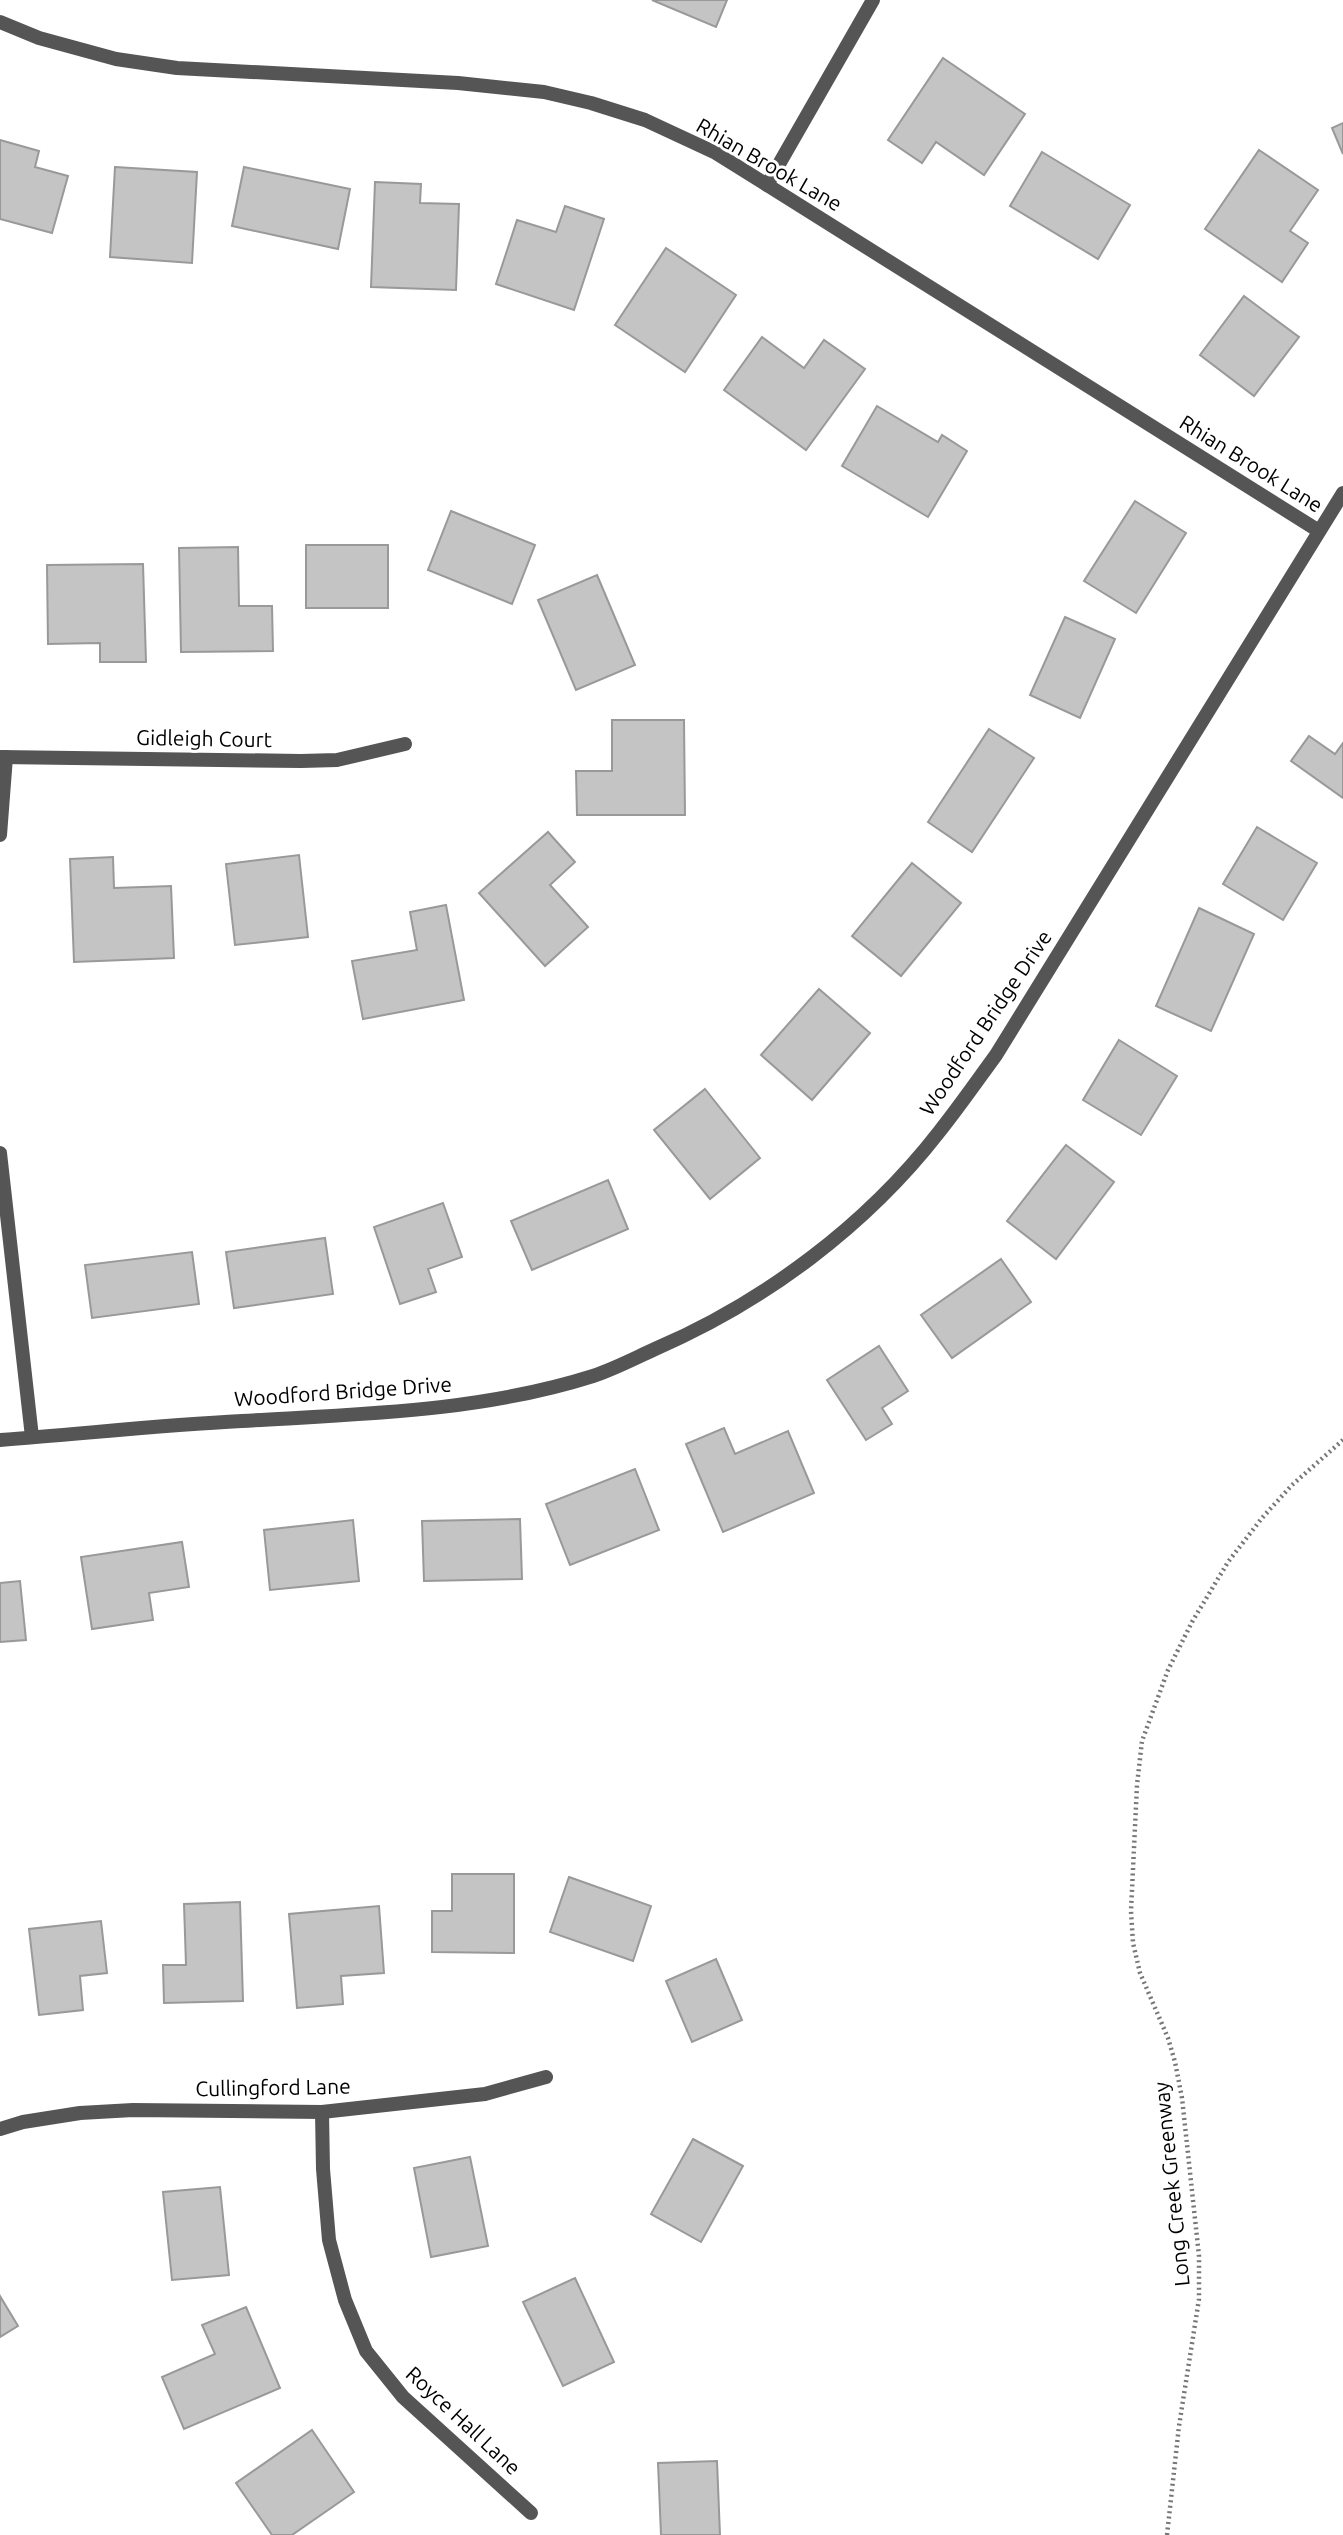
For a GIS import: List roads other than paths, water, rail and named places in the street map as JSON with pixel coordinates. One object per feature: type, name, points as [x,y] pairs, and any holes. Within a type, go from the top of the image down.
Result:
[{"type":"street","points":[[767,185],[873,0]]},
{"type":"street","name":"Rhian Brook Lane","points":[[0,22],[39,38],[116,59],[177,68],[458,83],[544,92],[645,120],[716,153],[1319,531]]},
{"type":"street","name":"Woodford Bridge Drive","points":[[0,1440],[213,1422],[422,1410],[531,1392],[595,1375],[698,1331],[782,1279],[832,1241],[876,1201],[937,1134],[996,1055],[1343,493]]},
{"type":"street","name":"Gidleigh Court","points":[[3,757],[313,761],[337,760],[405,744]]},
{"type":"street","points":[[0,835],[3,757]]},
{"type":"street","points":[[0,1153],[32,1437]]},
{"type":"street","name":"Cullingford Lane","points":[[0,2129],[23,2122],[80,2113],[133,2110],[322,2112],[485,2094],[546,2077]]},
{"type":"street","name":"Royce Hall Lane","points":[[322,2112],[323,2169],[329,2240],[345,2300],[366,2351],[403,2397],[531,2513]]}]
